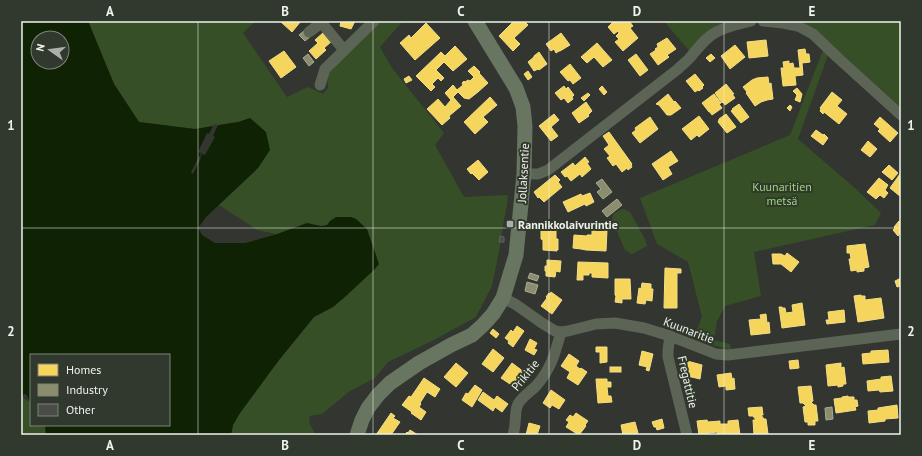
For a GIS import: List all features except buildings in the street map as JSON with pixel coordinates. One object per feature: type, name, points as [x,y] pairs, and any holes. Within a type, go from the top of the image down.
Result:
[{"type":"main road","name":"Jollaksentie","points":[[357,435],[368,408],[390,383],[419,363],[472,335],[493,314],[503,298],[516,255],[524,174],[525,126],[523,107],[516,88],[475,21]]},
{"type":"street","points":[[320,85],[325,69],[374,21]]},
{"type":"street","points":[[524,174],[538,174],[548,170],[678,70],[712,34],[739,23],[751,21]]},
{"type":"street","points":[[763,21],[783,22],[798,26],[813,34],[901,115]]},
{"type":"street","points":[[310,32],[325,23],[344,50]]},
{"type":"street","points":[[503,298],[515,304],[555,331],[561,332]]},
{"type":"street","name":"Kuunaritie","points":[[561,332],[568,332],[596,324],[615,323],[644,328],[670,336],[716,354],[728,355],[901,334]]},
{"type":"street","name":"Prikitie","points":[[513,435],[516,413],[519,404],[544,375],[554,357],[561,332]]},
{"type":"street","name":"Fregattitie","points":[[670,336],[668,357],[687,435]]},
{"type":"green space","points":[[88,21],[256,21],[243,33],[287,97],[308,87],[323,94],[328,88],[327,71],[377,21],[403,21],[380,47],[392,68],[444,133],[435,145],[464,197],[508,195],[492,286],[476,317],[434,340],[388,362],[375,378],[350,391],[322,414],[310,416],[309,422],[314,435],[231,435],[233,425],[240,413],[279,360],[314,317],[333,307],[272,246],[215,243],[245,243],[276,234],[257,230],[219,205],[258,168],[262,161],[258,144],[237,122],[195,129],[139,122],[114,84]]},
{"type":"green space","points":[[664,21],[728,21],[717,25],[702,37],[690,52]]},
{"type":"green space","points":[[791,21],[901,21],[901,107],[818,33]]},
{"type":"green space","name":"Kuunaritien metsä","points":[[823,50],[828,55],[798,139],[856,189],[881,213],[875,225],[754,252],[761,296],[725,306],[717,321],[714,340],[730,344],[731,350],[694,338],[702,317],[688,262],[657,244],[640,198],[790,135]]},
{"type":"green space","points":[[622,209],[630,212],[645,239],[647,246],[632,254],[625,250],[612,220],[613,214]]},
{"type":"green space","points":[[23,398],[30,402],[30,426],[45,426],[46,435],[21,435],[21,401]]},
{"type":"shaded area","points":[[21,21],[88,21],[114,84],[139,122],[195,129],[238,122],[250,118],[266,132],[270,150],[258,168],[206,217],[198,228],[202,235],[215,243],[245,243],[277,234],[307,223],[321,226],[327,225],[336,217],[351,217],[356,219],[367,229],[379,264],[333,307],[314,317],[279,360],[240,413],[233,425],[231,435],[46,435],[45,426],[170,426],[170,354],[30,354],[30,401],[26,394],[21,395]]},
{"type":"pier","points":[[214,124],[218,125],[213,136],[215,137],[205,155],[202,154],[193,174],[191,172],[201,153],[198,152],[207,133],[209,134]]},
{"type":"place","name":"Rannikkolaivurintie","points":[[510,224]]}]
